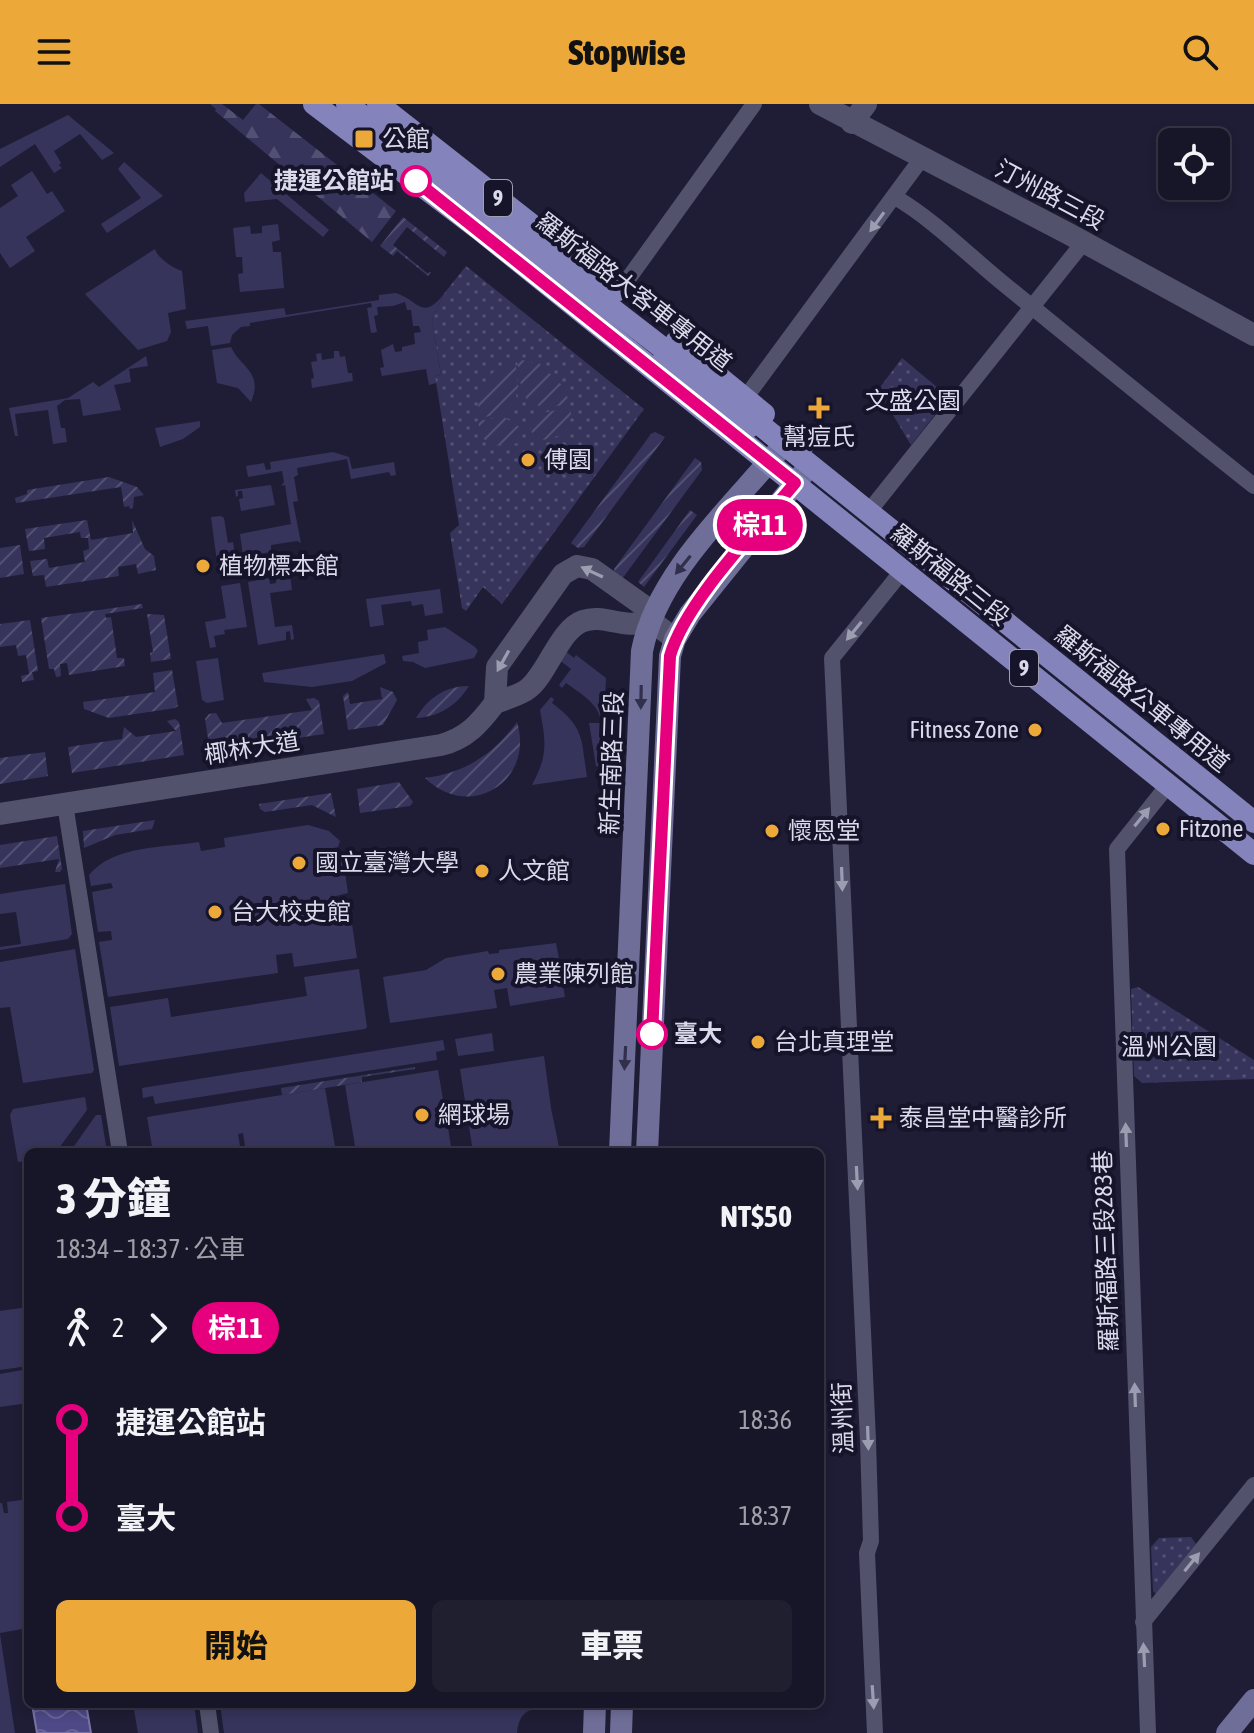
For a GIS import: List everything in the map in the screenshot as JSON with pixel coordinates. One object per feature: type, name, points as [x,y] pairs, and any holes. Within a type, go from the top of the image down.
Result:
[{"type":"main road","name":"9","points":[[314,104],[480,230],[734,414]]},
{"type":"main road","name":"羅斯福路大客車專用道","points":[[336,104],[429,175],[459,205],[784,450]]},
{"type":"main road","name":"羅斯福路大客車專用道","points":[[347,104],[734,414]]},
{"type":"main road","name":"9","points":[[378,104],[618,293],[734,414]]},
{"type":"main road","name":"羅斯福路三段","points":[[734,414],[784,450],[874,505],[1254,811]]},
{"type":"main road","name":"羅斯福路三段","points":[[784,450],[803,474],[903,570],[1254,854]]},
{"type":"main road","points":[[647,1148],[670,656],[675,639],[707,591],[803,474],[784,450]]},
{"type":"main road","name":"新生南路三段","points":[[620,1148],[642,651],[650,620],[663,590],[784,450]]},
{"type":"main road","name":"羅斯福路公車專用道","points":[[803,474],[1254,822]]},
{"type":"main road","name":"羅斯福路公車專用道","points":[[803,474],[1254,835]]},
{"type":"main road","points":[[1227,1733],[1254,1700]]},
{"type":"main road","points":[[594,1733],[595,1708]]},
{"type":"main road","points":[[621,1733],[622,1708]]},
{"type":"street","points":[[618,293],[754,104]]},
{"type":"street","points":[[837,111],[866,104]]},
{"type":"street","name":"汀州路三段","points":[[837,111],[1254,335]]},
{"type":"street","points":[[734,414],[922,158]]},
{"type":"street","points":[[895,197],[921,212],[970,257],[1254,486]]},
{"type":"street","points":[[874,505],[1083,243]]},
{"type":"street","points":[[650,620],[636,626],[595,619],[582,621],[572,629],[529,689],[495,703],[497,667],[563,574],[577,566],[592,569],[644,606],[650,620],[675,639]]},
{"type":"street","name":"溫州街","points":[[875,1733],[867,1553],[871,1541],[868,1440],[832,658],[903,570]]},
{"type":"street","name":"椰林大道","points":[[0,814],[441,745],[458,741],[469,733],[495,703]]},
{"type":"street","name":"羅斯福路三段283巷","points":[[1148,1733],[1117,849],[1168,785]]},
{"type":"street","points":[[65,804],[119,1148]]},
{"type":"street","points":[[1143,1622],[1254,1485]]},
{"type":"street","points":[[208,1708],[211,1733]]},
{"type":"green space","points":[[210,104],[222,104],[243,120],[259,104],[396,211],[372,242]]},
{"type":"green space","points":[[68,115],[114,153],[102,160],[80,134],[54,151],[62,168],[54,173],[35,144],[0,167],[0,149]]},
{"type":"green space","points":[[124,162],[163,196],[107,233],[101,224],[141,198],[118,169]]},
{"type":"green space","points":[[32,171],[47,194],[52,191],[65,211],[26,237],[35,251],[10,268],[0,253],[0,208],[18,196],[11,185]]},
{"type":"green space","points":[[261,173],[329,230],[323,237],[277,199],[245,202],[244,193]]},
{"type":"green space","points":[[403,217],[447,252],[444,257],[407,227],[393,245],[427,273],[431,272],[428,276],[397,251],[393,256],[380,246]]},
{"type":"green space","points":[[278,224],[280,240],[272,242],[273,252],[281,252],[284,288],[240,292],[238,274],[243,273],[242,257],[236,257],[233,228],[250,226],[251,234],[262,233],[262,226]]},
{"type":"green space","points":[[155,249],[166,262],[182,271],[186,309],[168,313],[171,332],[167,341],[138,350],[85,294]]},
{"type":"green space","name":"傅園","points":[[466,266],[644,409],[502,604],[483,587],[466,611],[462,608],[450,533],[459,525],[435,376],[441,375],[432,321],[443,295]]},
{"type":"green space","points":[[396,293],[425,308],[443,295],[432,321],[441,375],[436,376],[436,383],[429,385],[426,369],[382,376],[381,350],[393,344],[395,352],[402,351],[402,347],[415,344],[414,333],[421,332],[419,326],[413,326],[411,310],[407,310],[405,302],[377,307],[378,315],[374,316],[377,332],[371,333],[367,308],[372,307],[371,303],[250,323],[250,326],[241,327],[232,335],[230,343],[211,346],[208,326],[187,329],[185,321],[284,308],[286,315],[379,300],[379,295]]},
{"type":"green space","points":[[231,347],[253,377],[255,384],[251,402],[238,388],[217,383],[212,350]]},
{"type":"green space","points":[[334,351],[339,351],[340,357],[345,356],[353,381],[312,388],[311,362],[317,361],[316,354],[321,353],[322,360],[334,358]]},
{"type":"green space","points":[[146,356],[148,366],[129,369],[131,382],[114,385],[121,410],[83,416],[80,399],[65,400],[57,406],[67,442],[53,444],[48,410],[15,414],[18,436],[15,436],[9,408],[68,398],[93,382],[99,387]]},
{"type":"green space","name":"文盛公園","points":[[902,358],[949,397],[911,445],[878,390]]},
{"type":"green space","points":[[515,359],[517,400],[504,414],[477,418],[479,398],[492,372]]},
{"type":"green space","points":[[517,359],[537,361],[563,386],[570,404],[543,408],[526,399],[525,393],[522,393]]},
{"type":"green space","points":[[571,407],[569,424],[562,433],[535,441],[530,427],[538,414]]},
{"type":"green space","points":[[504,417],[521,428],[520,443],[493,446],[484,439],[477,421]]},
{"type":"green space","points":[[200,421],[200,427],[183,439],[160,447],[155,428]]},
{"type":"green space","points":[[655,432],[665,437],[584,547],[578,548],[571,543]]},
{"type":"green space","points":[[333,452],[349,457],[352,469],[394,462],[396,475],[391,476],[389,472],[351,479],[347,459],[297,468],[298,475],[294,477],[298,501],[293,502],[301,543],[271,545],[271,552],[243,556],[240,534],[291,524],[285,485],[281,486],[284,482],[282,471],[248,477],[246,466],[264,463],[266,470],[271,469],[270,462]]},
{"type":"green space","points":[[695,458],[701,462],[702,470],[622,579],[614,569]]},
{"type":"green space","points":[[109,477],[137,487],[144,495],[134,497],[133,508],[130,509],[129,506],[124,507],[121,487],[16,503],[15,498],[27,494],[27,490]]},
{"type":"green space","points":[[271,485],[275,505],[241,511],[239,499],[243,498],[242,491],[238,491],[236,497],[235,490]]},
{"type":"green space","points":[[690,510],[697,515],[644,587],[638,582]]},
{"type":"green space","points":[[211,517],[224,518],[228,543],[233,542],[238,574],[219,577]]},
{"type":"green space","points":[[87,520],[91,540],[133,533],[132,520],[145,549],[154,556],[156,570],[138,574],[136,564],[118,567],[119,576],[46,587],[44,575],[33,576],[30,561],[47,559],[49,568],[85,562],[83,551],[89,549],[88,538],[81,538],[80,532],[44,538],[45,549],[29,551],[25,529]]},
{"type":"green space","points":[[20,545],[24,574],[0,578],[0,548]]},
{"type":"green space","points":[[300,559],[306,559],[308,571],[290,574],[292,590],[270,593],[275,627],[292,625],[294,639],[291,640],[290,631],[286,632],[286,640],[258,645],[248,582],[269,578],[270,584],[276,583],[277,570],[301,567]]},
{"type":"green space","points":[[240,583],[247,627],[224,630],[225,634],[214,636],[216,647],[210,648],[205,622],[226,618],[221,586]]},
{"type":"green space","points":[[440,589],[443,613],[425,616],[423,604],[412,606],[411,601],[381,605],[384,625],[370,627],[366,599]]},
{"type":"green space","points":[[142,604],[143,608],[105,614],[106,618],[111,617],[117,658],[124,658],[125,666],[69,675],[67,663],[60,664],[61,676],[56,677],[54,669],[49,669],[41,618]]},
{"type":"green space","points":[[147,614],[164,615],[171,659],[151,662],[150,653],[153,652]]},
{"type":"green space","points":[[30,620],[38,671],[32,672],[34,680],[22,682],[21,676],[29,674],[26,655],[18,656],[16,645],[0,647],[0,624]]},
{"type":"green space","points":[[445,627],[475,647],[478,651],[474,658],[425,668],[403,661],[402,656],[419,653],[418,642],[428,640],[427,630]]},
{"type":"green space","points":[[564,650],[574,658],[576,655],[606,678],[602,767],[596,766],[589,723],[601,723],[597,710],[566,683],[562,688],[559,685],[571,669],[558,659]]},
{"type":"green space","points":[[384,654],[386,663],[352,681],[312,687],[264,682],[262,673]]},
{"type":"green space","points":[[218,658],[224,700],[207,703],[202,700],[196,661]]},
{"type":"green space","points":[[172,670],[178,706],[175,708],[109,718],[84,709],[83,702],[155,692],[153,673]]},
{"type":"green space","points":[[469,686],[447,709],[416,718],[438,694]]},
{"type":"green space","points":[[380,687],[393,692],[397,700],[383,725],[348,730],[343,696],[348,692],[350,704],[382,699]]},
{"type":"green space","points":[[551,697],[554,699],[552,703],[571,720],[580,735],[587,777],[532,785],[544,749],[540,710]]},
{"type":"green space","points":[[306,699],[319,701],[324,734],[210,751],[205,719],[209,714],[216,713],[222,723],[312,710]]},
{"type":"green space","points":[[175,719],[179,722],[184,755],[72,773],[68,747],[122,739],[124,727],[136,737],[176,731],[167,721]]},
{"type":"green space","points":[[517,722],[520,743],[517,762],[508,777],[495,789],[479,795],[461,796],[443,791],[425,778],[466,767],[499,744]]},
{"type":"green space","points":[[45,752],[48,776],[0,784],[0,758]]},
{"type":"green space","points":[[399,782],[413,802],[410,806],[360,813],[357,789]]},
{"type":"green space","points":[[331,793],[336,817],[312,805],[265,812],[259,804]]},
{"type":"green space","points":[[155,820],[152,829],[115,835],[84,848],[83,831]]},
{"type":"green space","points":[[308,825],[329,831],[340,841],[338,847],[325,850],[326,858],[339,856],[343,859],[348,893],[336,896],[338,905],[349,903],[357,958],[294,967],[292,953],[276,955],[278,973],[108,997],[99,942],[112,940],[111,931],[98,932],[92,892],[113,888],[111,883],[91,886],[89,875],[99,865],[140,850],[199,842],[201,851],[225,847],[224,838]]},
{"type":"green space","points":[[57,836],[62,869],[60,872],[55,872],[59,859],[0,868],[0,845]]},
{"type":"green space","points":[[65,884],[72,934],[68,939],[0,950],[0,947],[21,944],[16,912],[0,914],[0,894]]},
{"type":"green space","points":[[556,943],[559,959],[545,961],[545,965],[559,964],[565,997],[510,1006],[507,988],[494,990],[497,1008],[390,1023],[383,977],[426,970],[446,958]]},
{"type":"green space","points":[[75,949],[94,1070],[92,1073],[23,1083],[10,1007],[0,1008],[0,962]]},
{"type":"green space","points":[[359,969],[365,1029],[119,1066],[110,1007],[168,998],[171,1017],[307,996],[304,977]]},
{"type":"green space","name":"溫州公園","points":[[1138,987],[1254,1060],[1254,1079],[1142,1083],[1134,1076],[1131,989]]},
{"type":"green space","points":[[492,1033],[494,1051],[458,1056],[455,1039]]},
{"type":"green space","points":[[443,1040],[445,1050],[436,1052],[437,1060],[155,1104],[153,1096],[143,1098],[142,1088]]},
{"type":"green space","points":[[544,1056],[559,1148],[472,1148],[460,1069]]},
{"type":"green space","points":[[415,1067],[362,1077],[362,1082],[282,1095],[281,1088]]},
{"type":"green space","points":[[438,1070],[451,1148],[355,1148],[345,1085]]},
{"type":"green space","points":[[325,1088],[335,1148],[245,1148],[243,1133],[238,1134],[240,1148],[152,1148],[147,1117]]},
{"type":"green space","points":[[85,1097],[87,1110],[59,1148],[24,1148],[24,1161],[18,1162],[10,1115],[13,1109]]},
{"type":"green space","points":[[96,1115],[101,1115],[106,1148],[73,1148]]},
{"type":"green space","points":[[24,1308],[24,1367],[0,1370],[0,1311]]},
{"type":"green space","points":[[24,1370],[24,1404],[0,1407],[0,1374]]},
{"type":"green space","points":[[24,1500],[24,1629],[0,1633],[0,1503],[4,1513],[8,1513],[7,1502]]},
{"type":"green space","points":[[1191,1537],[1196,1544],[1156,1594],[1153,1591],[1151,1547],[1159,1538]]},
{"type":"green space","points":[[0,1634],[15,1733],[0,1733]]},
{"type":"green space","points":[[134,1708],[195,1708],[198,1733],[138,1733]]},
{"type":"green space","points":[[221,1708],[542,1708],[522,1716],[517,1733],[224,1733]]},
{"type":"water","points":[[33,1708],[87,1708],[91,1733],[37,1733]]},
{"type":"bus line","name":"棕11","points":[[416,181],[795,483],[690,614],[675,639],[670,656],[652,1034]]},
{"type":"place","name":"公館","points":[[364,139]]},
{"type":"place","name":"捷運公館站","points":[[416,181]]},
{"type":"place","name":"幫痘氏","points":[[819,408]]},
{"type":"place","name":"傅園","points":[[528,460]]},
{"type":"place","name":"植物標本館","points":[[203,566]]},
{"type":"place","name":"Fitness Zone","points":[[1035,730]]},
{"type":"place","name":"Fitzone","points":[[1163,829]]},
{"type":"place","name":"懷恩堂","points":[[772,831]]},
{"type":"place","name":"國立臺灣大學","points":[[299,863]]},
{"type":"place","name":"人文館","points":[[482,871]]},
{"type":"place","name":"台大校史館","points":[[215,912]]},
{"type":"place","name":"農業陳列館","points":[[498,974]]},
{"type":"place","name":"臺大","points":[[652,1034]]},
{"type":"place","name":"台北真理堂","points":[[758,1042]]},
{"type":"place","name":"網球場","points":[[422,1115]]},
{"type":"place","name":"泰昌堂中醫診所","points":[[881,1118]]}]
